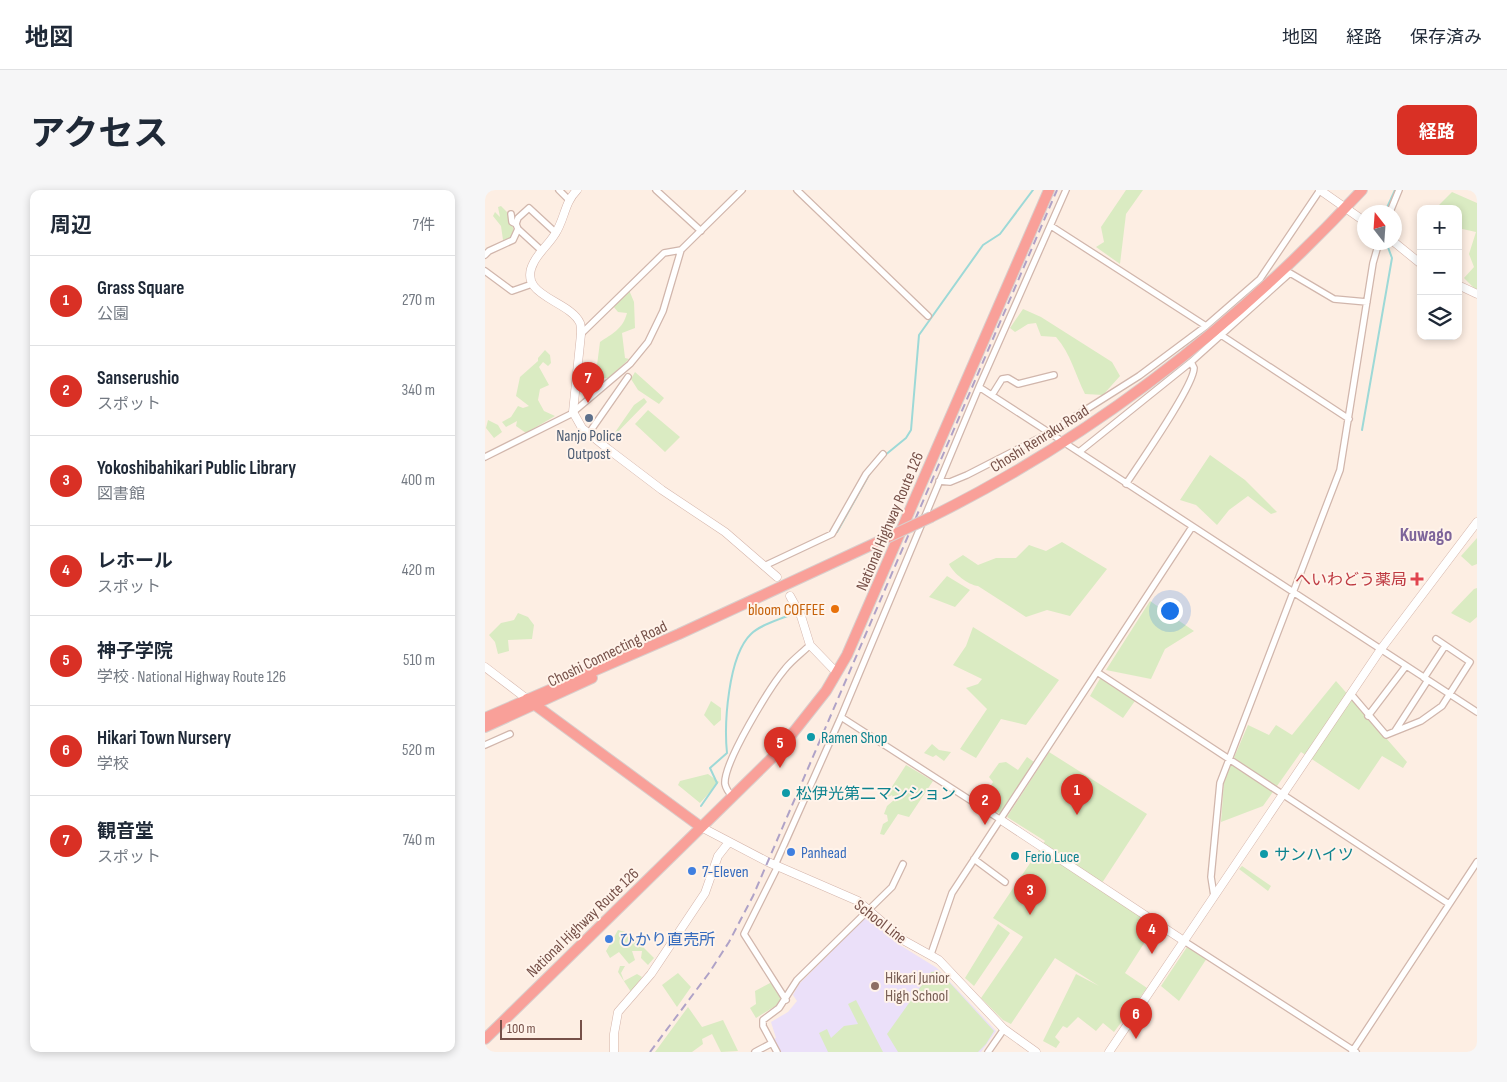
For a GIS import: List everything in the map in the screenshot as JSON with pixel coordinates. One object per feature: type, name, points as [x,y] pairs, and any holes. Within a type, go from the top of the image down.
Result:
[{"type":"highway","name":"National Highway Route 126","points":[[485,1039],[733,797],[791,737],[821,698],[847,655],[1049,190]]},
{"type":"highway","name":"Choshi Renraku Road","points":[[679,634],[931,517],[1027,465],[1076,434],[1147,384],[1254,296],[1346,208],[1362,190]]},
{"type":"highway","name":"Choshi Connecting Road","points":[[530,702],[679,634]]},
{"type":"highway","points":[[485,718],[530,702]]},
{"type":"highway","points":[[485,727],[530,702]]},
{"type":"highway","points":[[530,702],[701,827]]},
{"type":"street","points":[[559,190],[568,199]]},
{"type":"street","points":[[577,190],[568,199],[556,234],[531,268],[532,284],[542,294],[573,314],[579,323],[581,334],[573,412],[582,428],[661,490],[725,532],[777,578]]},
{"type":"street","points":[[656,190],[701,231]]},
{"type":"street","points":[[485,457],[573,412],[630,364],[648,342],[669,296],[681,250],[742,190]]},
{"type":"street","points":[[797,190],[928,316]]},
{"type":"street","points":[[786,1000],[744,934],[777,866],[979,387],[1067,190]]},
{"type":"street","points":[[939,481],[951,482],[1049,433],[1139,376],[1206,326],[1260,279],[1320,190],[1357,215]]},
{"type":"street","points":[[1393,205],[1399,190]]},
{"type":"street","points":[[485,255],[493,249],[513,240],[517,218],[529,208],[556,234]]},
{"type":"street","points":[[511,214],[512,222],[542,251]]},
{"type":"street","points":[[1051,226],[1206,326]]},
{"type":"street","points":[[1402,249],[1417,261]]},
{"type":"street","points":[[581,334],[664,253],[681,250]]},
{"type":"street","points":[[1214,896],[1211,877],[1219,789],[1228,759],[1340,470],[1373,263],[1377,250]]},
{"type":"street","points":[[485,271],[512,291],[532,284]]},
{"type":"street","points":[[1079,452],[1191,362],[1290,273],[1334,299],[1367,302]]},
{"type":"street","points":[[1462,286],[1477,294]]},
{"type":"street","points":[[1221,335],[1349,419]]},
{"type":"street","points":[[1126,484],[1175,408],[1192,377],[1194,368],[1191,362]]},
{"type":"street","points":[[992,395],[1002,379],[1008,378],[1018,384],[1054,375]]},
{"type":"street","points":[[589,433],[628,377]]},
{"type":"street","points":[[979,387],[1059,439]]},
{"type":"street","points":[[1068,445],[1477,712]]},
{"type":"street","points":[[764,566],[832,534],[866,474],[883,454]]},
{"type":"street","points":[[1109,1052],[1381,649],[1477,522]]},
{"type":"street","points":[[931,954],[952,892],[1192,527]]},
{"type":"street","points":[[790,596],[801,616],[810,645],[837,673]]},
{"type":"street","points":[[1351,694],[1382,733],[1386,735],[1403,730],[1421,721],[1442,706],[1470,662],[1437,639]]},
{"type":"street","points":[[733,797],[725,786],[725,779],[736,750],[785,668],[810,645]]},
{"type":"street","points":[[1395,731],[1445,646]]},
{"type":"street","points":[[1369,716],[1406,666]]},
{"type":"street","points":[[485,667],[530,702]]},
{"type":"street","points":[[1097,672],[1449,904]]},
{"type":"street","points":[[841,717],[1354,1051],[1477,862]]},
{"type":"street","points":[[485,746],[510,734]]},
{"type":"street","name":"School Line","points":[[701,827],[777,866],[853,898],[903,940],[931,954],[950,971],[1004,1029],[1036,1052]]},
{"type":"street","points":[[614,1052],[614,1034],[618,1012],[651,974],[705,893],[718,856],[729,842]]},
{"type":"street","points":[[974,860],[1005,882]]},
{"type":"street","points":[[777,1052],[763,1026],[763,1020],[786,1000],[797,980],[892,888],[903,864]]},
{"type":"street","points":[[988,1052],[1004,1029]]},
{"type":"street","points":[[755,1052],[771,1043]]},
{"type":"shaded area","name":"Hikari Junior High School","points":[[867,916],[895,942],[937,968],[996,1031],[981,1052],[781,1052],[774,1039],[776,1038],[771,1022],[788,1012],[797,1001],[793,995],[799,984]]},
{"type":"green space","points":[[1126,190],[1143,190],[1126,214],[1120,264],[1096,247],[1104,242],[1101,227]]},
{"type":"green space","points":[[1452,192],[1477,203],[1477,291],[1464,278],[1474,267],[1469,254],[1476,232],[1462,229],[1462,205],[1439,205]]},
{"type":"green space","points":[[501,206],[507,212],[515,233],[510,238],[503,240],[501,226],[493,216],[495,212],[500,217],[498,207]]},
{"type":"green space","points":[[629,290],[634,302],[635,328],[622,333],[625,358],[629,359],[609,378],[601,378],[596,373],[600,342],[617,330],[623,323],[627,313],[618,312],[613,306]]},
{"type":"green space","points":[[1023,309],[1041,317],[1112,362],[1120,376],[1103,395],[1085,394],[1069,357],[1056,337],[1041,336],[1036,323],[1028,324],[1015,332],[1010,328]]},
{"type":"green space","points":[[545,350],[550,355],[551,363],[548,366],[543,362],[539,367],[549,385],[540,389],[538,400],[544,411],[555,416],[526,433],[516,426],[517,421],[506,427],[502,422],[511,417],[518,406],[523,408],[529,406],[516,396],[520,377],[538,361],[538,358]]},
{"type":"green space","points":[[635,372],[664,398],[659,404],[638,390],[631,379]]},
{"type":"green space","points":[[644,398],[647,402],[609,441],[634,405]]},
{"type":"green space","points":[[648,410],[680,437],[665,452],[635,424]]},
{"type":"green space","points":[[488,420],[498,425],[502,432],[494,438],[486,428]]},
{"type":"green space","points":[[1210,455],[1245,480],[1277,512],[1271,514],[1248,496],[1229,510],[1217,525],[1196,505],[1180,500]]},
{"type":"green space","points":[[1477,538],[1477,564],[1472,566],[1461,556]]},
{"type":"green space","points":[[1062,542],[1107,569],[1070,616],[1047,610],[1026,617],[978,586],[965,581],[949,564],[963,555],[978,565],[996,558],[1016,558],[1029,545],[1046,551]]},
{"type":"green space","points":[[947,576],[970,590],[955,607],[929,597]]},
{"type":"green space","points":[[1477,588],[1477,617],[1470,623],[1451,613],[1474,589]]},
{"type":"green space","points":[[1150,601],[1194,631],[1165,649],[1151,679],[1106,670]]},
{"type":"green space","points":[[518,613],[528,617],[534,625],[532,639],[508,640],[509,651],[498,654],[495,642],[489,635],[501,623],[514,620]]},
{"type":"green space","points":[[973,627],[1059,680],[1026,725],[1001,719],[976,758],[960,749],[987,709],[966,688],[978,684],[982,679],[953,665],[966,646]]},
{"type":"green space","points":[[1102,675],[1137,698],[1123,718],[1090,696]]},
{"type":"green space","points":[[1336,681],[1407,762],[1403,768],[1382,756],[1359,790],[1301,752],[1263,806],[1221,822],[1224,781],[1248,725],[1269,735],[1276,725],[1292,735]]},
{"type":"green space","points":[[711,701],[721,708],[721,720],[714,726],[704,715]]},
{"type":"green space","points":[[932,744],[939,750],[951,752],[944,761],[936,755],[933,757],[924,753]]},
{"type":"green space","points":[[1049,752],[1147,814],[1100,886],[1157,923],[1125,973],[1147,988],[1114,1032],[1103,1023],[1096,1031],[1078,1017],[1067,1028],[1063,1026],[1055,1037],[1060,1042],[1056,1048],[1043,1041],[1076,974],[1099,986],[1055,958],[1011,1024],[1003,1020],[981,998],[1023,937],[993,918],[1045,841],[1007,817]]},
{"type":"green space","points":[[1027,757],[1034,762],[1000,814],[981,801],[993,782],[989,777],[999,763],[1006,762],[1018,770]]},
{"type":"green space","points":[[906,765],[933,781],[909,817],[898,814],[884,835],[880,834],[883,824],[888,821],[887,815],[884,814],[887,806],[894,800],[892,795],[884,799]]},
{"type":"green space","points":[[708,774],[719,782],[700,803],[678,785],[680,781]]},
{"type":"green space","points":[[1242,866],[1271,886],[1268,891],[1239,869]]},
{"type":"green space","points":[[998,924],[1010,933],[974,986],[965,978]]},
{"type":"green space","points":[[618,930],[629,933],[654,958],[648,965],[641,958],[642,951],[632,951],[635,960],[629,964],[619,952],[610,958],[606,951]]},
{"type":"green space","points":[[1187,947],[1207,958],[1179,1001],[1161,986]]},
{"type":"green space","points":[[620,966],[625,966],[621,973],[624,981],[637,974],[642,977],[631,992],[618,972]]},
{"type":"green space","points":[[939,971],[994,1031],[986,1044],[978,1052],[898,1052],[887,1034],[931,972]]},
{"type":"green space","points":[[678,973],[691,987],[677,1007],[662,985]]},
{"type":"green space","points":[[772,982],[783,997],[777,1005],[756,1018],[750,1008],[756,1004],[755,991]]},
{"type":"green space","points":[[856,1000],[883,1052],[828,1052],[819,1033],[827,1029],[831,1038],[844,1026],[858,1024],[848,1004]]},
{"type":"green space","points":[[688,1007],[702,1027],[723,1020],[738,1051],[721,1052],[712,1034],[702,1039],[703,1044],[692,1052],[655,1052]]},
{"type":"waterway","points":[[884,456],[906,438],[911,430],[919,335],[983,245],[1000,234],[1033,190]]},
{"type":"waterway","points":[[1388,205],[1395,190]]},
{"type":"waterway","points":[[1362,430],[1392,258],[1389,250]]},
{"type":"waterway","points":[[837,532],[870,473]]},
{"type":"waterway","points":[[701,806],[717,783],[710,768],[727,753],[726,725],[729,691],[737,658],[743,644],[751,634],[760,628],[792,614]]},
{"type":"railway","points":[[650,1052],[709,973],[729,942],[753,896],[1057,190]]},
{"type":"place","name":"観音堂","points":[[588,403]]},
{"type":"place","name":"Nanjo Police Outpost","points":[[589,418]]},
{"type":"place","name":"へいわどう薬局","points":[[1417,579]]},
{"type":"place","name":"bloom COFFEE","points":[[835,609]]},
{"type":"place","name":"Ramen Shop","points":[[811,737]]},
{"type":"place","name":"神子学院","points":[[780,768]]},
{"type":"place","name":"松伊光第二マンション","points":[[786,793]]},
{"type":"place","name":"Grass Square","points":[[1077,815]]},
{"type":"place","name":"Sanserushio","points":[[985,825]]},
{"type":"place","name":"Panhead","points":[[791,852]]},
{"type":"place","name":"サンハイツ","points":[[1264,854]]},
{"type":"place","name":"Ferio Luce","points":[[1015,856]]},
{"type":"place","name":"7-Eleven","points":[[692,871]]},
{"type":"place","name":"Yokoshibahikari Public Library","points":[[1030,915]]},
{"type":"place","name":"ひかり直売所","points":[[609,939]]},
{"type":"place","name":"レホール","points":[[1152,954]]},
{"type":"place","name":"Hikari Junior High School","points":[[875,986]]},
{"type":"place","name":"Hikari Town Nursery","points":[[1136,1039]]},
{"type":"district","name":"Kuwago","points":[[1426,534]]}]
